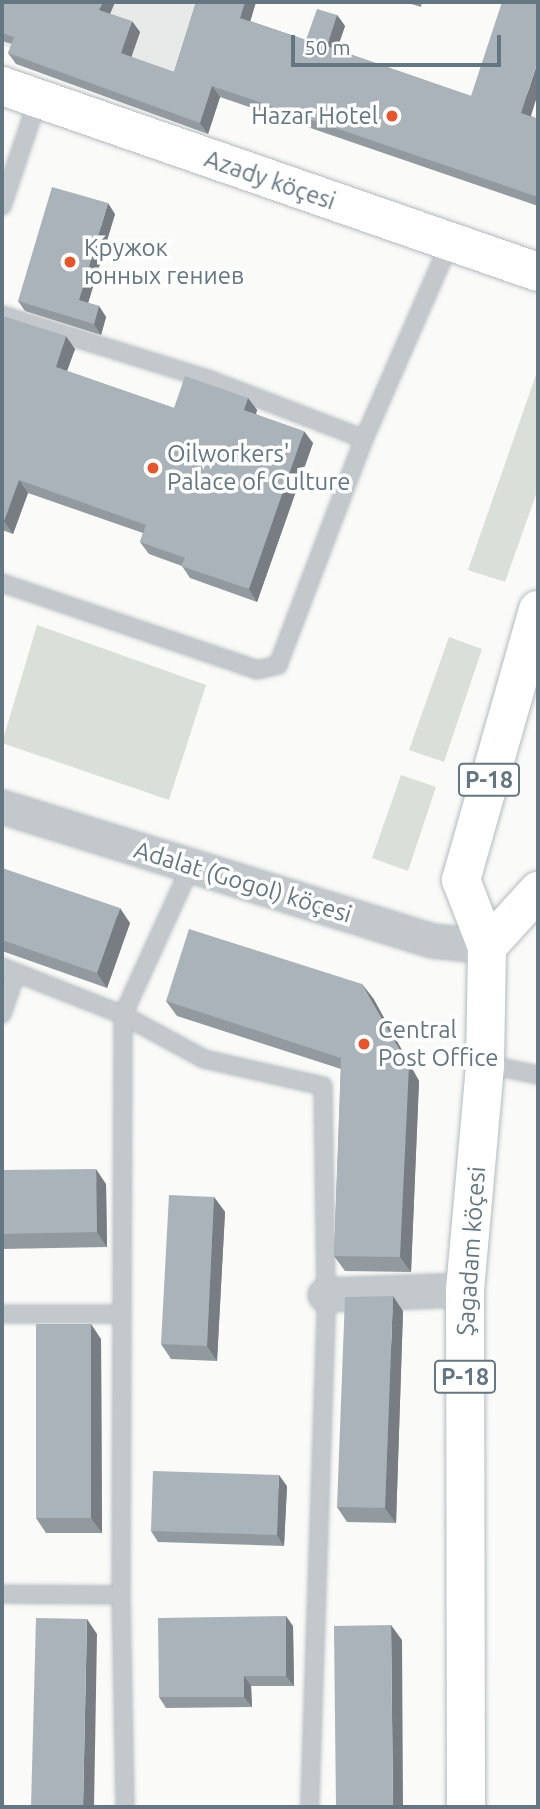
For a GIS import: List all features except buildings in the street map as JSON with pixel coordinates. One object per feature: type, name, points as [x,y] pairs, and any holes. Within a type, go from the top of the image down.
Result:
[{"type":"main road","name":"Azady köçesi","points":[[2,86],[538,272]]},
{"type":"main road","name":"Şagadam köçesi","points":[[466,1807],[465,1290],[485,1064],[487,947],[461,880],[538,610]]},
{"type":"main road","points":[[487,947],[538,891]]},
{"type":"street","name":"Adalat (Gogol) köçesi","points":[[2,807],[433,941],[487,947]]},
{"type":"street","points":[[326,1295],[465,1290]]},
{"type":"lane","points":[[2,206],[38,99]]},
{"type":"lane","points":[[2,583],[268,672],[290,645],[364,439],[450,242]]},
{"type":"lane","points":[[2,315],[208,379],[364,439]]},
{"type":"lane","points":[[125,1807],[121,1595],[123,1015],[191,866]]},
{"type":"lane","points":[[2,1014],[9,970],[123,1015],[204,1059],[323,1087],[326,1295],[310,1807]]},
{"type":"lane","points":[[485,1064],[538,1075]]},
{"type":"lane","points":[[2,1314],[122,1314]]},
{"type":"lane","points":[[2,1594],[121,1595]]},
{"type":"shaded area","points":[[2,2],[252,2],[212,122],[2,45]]},
{"type":"shaded area","points":[[538,369],[538,489],[505,582],[468,570]]},
{"type":"shaded area","points":[[37,625],[206,685],[169,800],[2,743]]},
{"type":"shaded area","points":[[449,637],[482,649],[444,762],[409,750]]},
{"type":"shaded area","points":[[401,775],[436,787],[408,871],[372,858]]},
{"type":"place","name":"Hazar Hotel","points":[[392,116]]},
{"type":"place","name":"Кружок юнных гениев","points":[[70,262]]},
{"type":"place","name":"Oilworkers' Palace of Culture","points":[[153,468]]},
{"type":"place","name":"Central Post Office","points":[[364,1044]]}]
